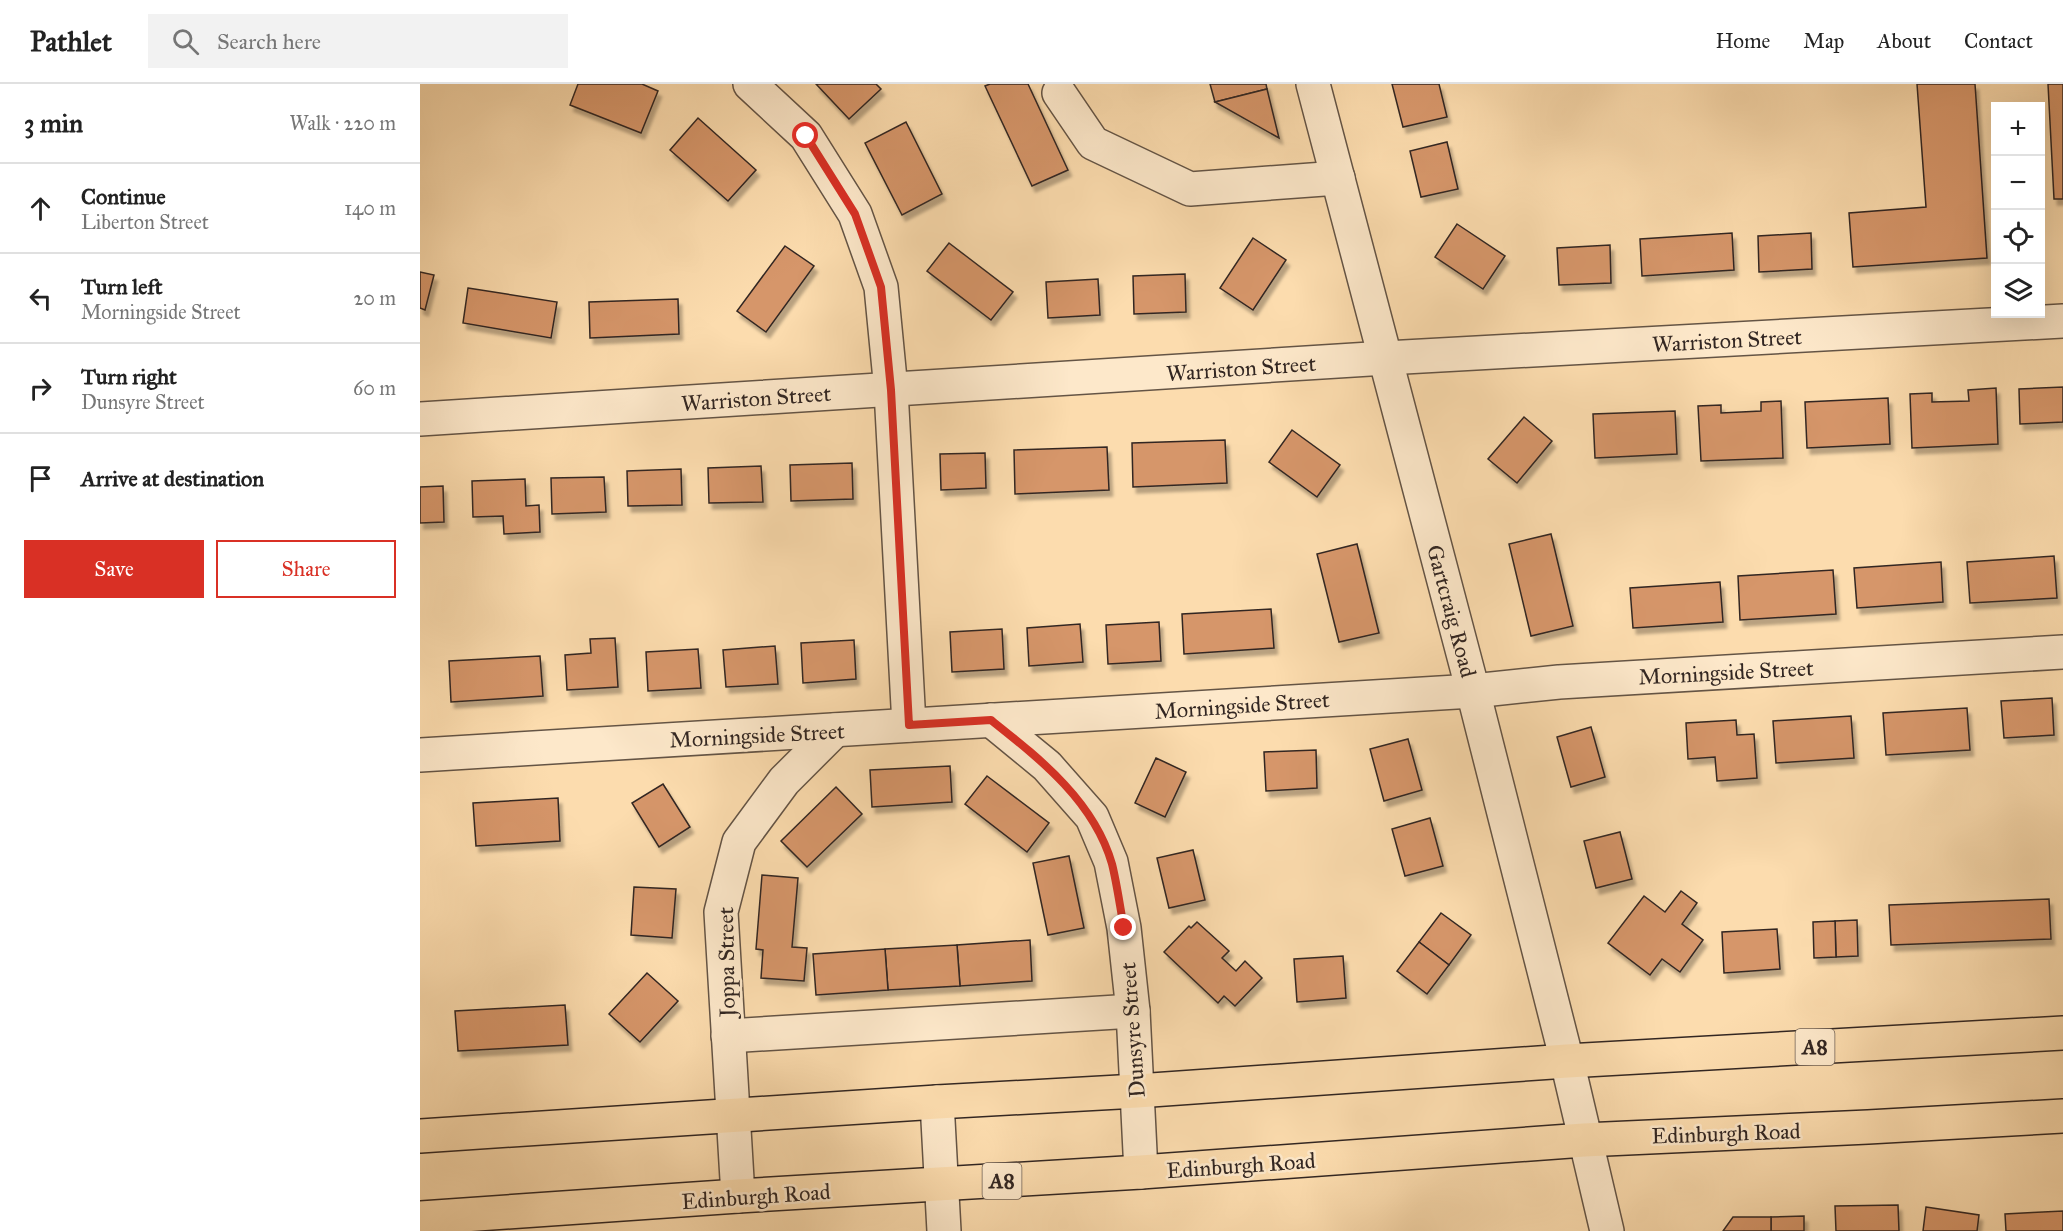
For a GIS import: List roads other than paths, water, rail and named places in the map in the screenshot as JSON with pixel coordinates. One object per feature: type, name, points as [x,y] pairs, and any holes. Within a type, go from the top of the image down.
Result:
[{"type":"main road","name":"A8","points":[[420,1136],[1137,1091],[1567,1061],[2063,1034]]},
{"type":"main road","name":"Edinburgh Road","points":[[420,1218],[1141,1172],[1584,1140],[2063,1116]]},
{"type":"street","points":[[750,84],[806,136],[855,214],[881,287],[891,390],[909,725]]},
{"type":"street","name":"Gartcraig Road","points":[[1313,84],[1473,691],[1567,1061],[1607,1231]]},
{"type":"street","points":[[1059,93],[1093,143],[1190,189],[1338,178]]},
{"type":"street","name":"Warriston Street","points":[[420,419],[1386,358],[2063,321]]},
{"type":"street","name":"Morningside Street","points":[[420,755],[1473,691],[1558,682],[2063,652]]},
{"type":"street","name":"Dunsyre Street","points":[[991,720],[1047,766],[1092,817],[1111,862],[1124,928],[1133,1011],[1141,1172]]},
{"type":"street","name":"Joppa Street","points":[[738,1196],[722,912],[739,842],[784,781],[835,730]]},
{"type":"street","points":[[728,1036],[1133,1011]]},
{"type":"street","points":[[937,1102],[944,1231]]}]
